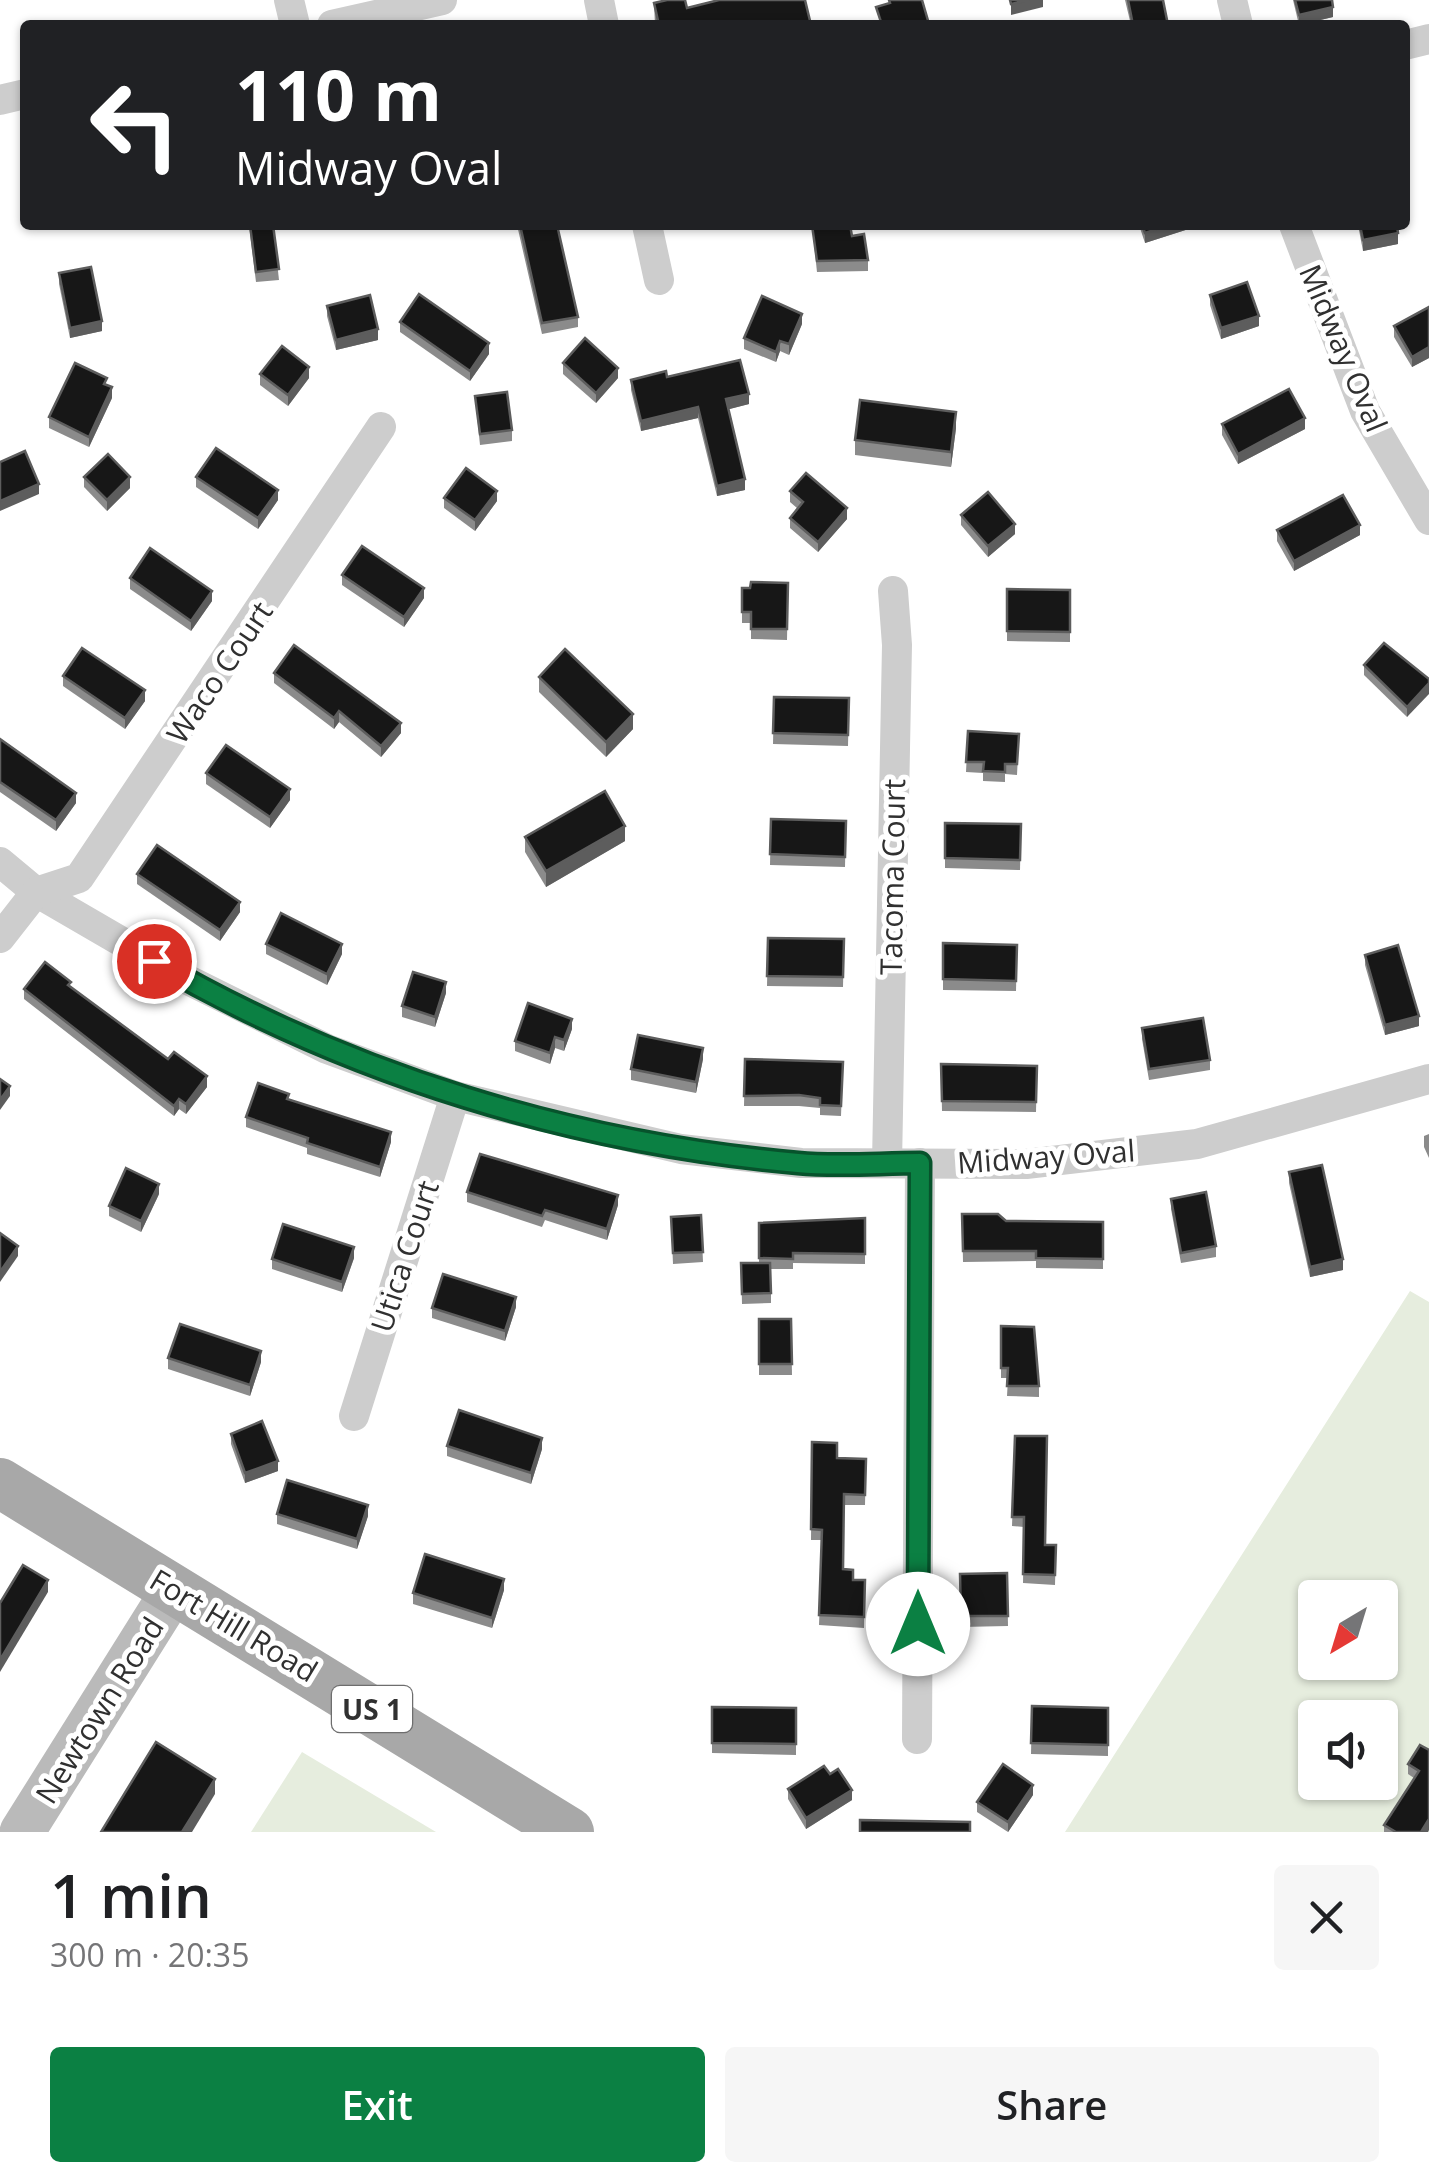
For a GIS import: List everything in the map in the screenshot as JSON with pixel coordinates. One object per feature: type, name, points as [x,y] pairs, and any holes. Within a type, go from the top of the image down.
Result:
[{"type":"main road","name":"Fort Hill Road","points":[[0,1483],[569,1832]]},
{"type":"main road","name":"Newtown Road","points":[[22,1832],[175,1588]]},
{"type":"street","points":[[354,20],[442,0]]},
{"type":"street","points":[[648,230],[659,280]]},
{"type":"street","name":"Midway Oval","points":[[1296,230],[1365,411],[1429,520]]},
{"type":"street","name":"Waco Court","points":[[36,892],[79,878],[380,427]]},
{"type":"street","name":"Tacoma Court","points":[[887,1163],[897,645],[893,592]]},
{"type":"street","name":"Midway Oval","points":[[0,862],[36,892],[184,978],[327,1048],[455,1096],[681,1149],[801,1164],[1026,1164],[1197,1144],[1429,1079]]},
{"type":"street","points":[[0,938],[36,892]]},
{"type":"street","name":"Utica Court","points":[[354,1416],[455,1096]]},
{"type":"street","points":[[917,1739],[920,1163]]},
{"type":"green space","points":[[1410,1291],[1429,1302],[1429,1832],[1065,1832]]},
{"type":"green space","points":[[302,1752],[436,1832],[251,1832]]},
{"type":"building","points":[[685,0],[687,8],[719,0],[805,0],[810,20],[658,20],[654,3]]},
{"type":"building","points":[[889,0],[922,0],[928,20],[880,20],[876,7],[890,3]]},
{"type":"building","points":[[1128,0],[1163,0],[1167,20],[1132,20]]},
{"type":"building","points":[[1295,0],[1332,0],[1333,7],[1299,15]]},
{"type":"building","points":[[251,230],[274,230],[279,269],[256,272]]},
{"type":"building","points":[[521,230],[558,230],[578,317],[542,323]]},
{"type":"building","points":[[813,230],[864,234],[868,260],[817,261]]},
{"type":"building","points":[[1361,230],[1398,230],[1398,233],[1363,240]]},
{"type":"building","points":[[91,267],[102,321],[70,328],[59,273]]},
{"type":"building","points":[[1247,282],[1259,316],[1221,328],[1210,295]]},
{"type":"building","points":[[419,294],[489,343],[470,371],[400,322]]},
{"type":"building","points":[[370,295],[378,329],[336,340],[327,306]]},
{"type":"building","points":[[762,296],[802,314],[789,344],[780,341],[776,352],[744,338]]},
{"type":"building","points":[[1429,307],[1429,347],[1412,357],[1394,326]]},
{"type":"building","points":[[585,338],[618,368],[596,393],[563,363]]},
{"type":"building","points":[[282,346],[309,367],[288,395],[260,374]]},
{"type":"building","points":[[740,360],[749,394],[726,399],[745,479],[717,486],[698,407],[641,421],[631,380],[666,371],[667,377]]},
{"type":"building","points":[[75,363],[107,378],[104,384],[112,387],[89,437],[49,417]]},
{"type":"building","points":[[1289,389],[1305,418],[1238,454],[1222,424]]},
{"type":"building","points":[[507,392],[512,430],[480,434],[475,396]]},
{"type":"building","points":[[860,400],[956,412],[951,452],[855,440]]},
{"type":"building","points":[[216,448],[278,490],[258,518],[196,477]]},
{"type":"building","points":[[25,451],[39,484],[0,501],[0,462]]},
{"type":"building","points":[[108,454],[130,477],[107,500],[84,477]]},
{"type":"building","points":[[466,468],[497,491],[475,520],[444,498]]},
{"type":"building","points":[[806,473],[847,508],[818,542],[790,518],[803,502],[790,491]]},
{"type":"building","points":[[988,492],[1015,524],[988,546],[961,515]]},
{"type":"building","points":[[1343,495],[1360,525],[1294,561],[1277,530]]},
{"type":"building","points":[[362,546],[424,588],[404,617],[342,575]]},
{"type":"building","points":[[150,548],[212,591],[191,621],[130,578]]},
{"type":"building","points":[[751,582],[788,583],[787,629],[751,629],[751,612],[742,612],[742,588],[750,588]]},
{"type":"building","points":[[1007,589],[1070,590],[1070,632],[1007,631]]},
{"type":"building","points":[[1384,643],[1429,679],[1407,707],[1364,665]]},
{"type":"building","points":[[294,645],[401,723],[381,746],[339,711],[334,718],[274,673]]},
{"type":"building","points":[[82,648],[145,690],[125,718],[63,676]]},
{"type":"building","points":[[565,649],[633,714],[606,742],[539,677]]},
{"type":"building","points":[[774,697],[849,698],[848,735],[773,733]]},
{"type":"building","points":[[968,731],[1019,734],[1017,764],[1005,764],[1005,772],[983,771],[984,762],[966,762]]},
{"type":"building","points":[[0,739],[76,793],[56,820],[0,782]]},
{"type":"building","points":[[226,745],[290,789],[270,817],[206,773]]},
{"type":"building","points":[[605,791],[625,826],[546,871],[525,837]]},
{"type":"building","points":[[771,819],[846,821],[845,857],[770,854]]},
{"type":"building","points":[[945,823],[1021,824],[1020,860],[945,858]]},
{"type":"building","points":[[157,845],[240,902],[220,930],[137,874]]},
{"type":"building","points":[[281,913],[342,944],[327,974],[266,944]]},
{"type":"building","points":[[768,938],[844,939],[843,977],[767,976]]},
{"type":"building","points":[[943,943],[1017,945],[1016,981],[943,979]]},
{"type":"building","points":[[1398,945],[1419,1016],[1385,1025],[1365,955]]},
{"type":"building","points":[[45,962],[71,982],[68,985],[168,1059],[174,1052],[207,1076],[186,1104],[179,1099],[174,1106],[24,989]]},
{"type":"building","points":[[413,972],[446,982],[435,1017],[402,1006]]},
{"type":"building","points":[[528,1003],[572,1019],[564,1040],[555,1037],[550,1053],[515,1041]]},
{"type":"building","points":[[1203,1018],[1210,1060],[1149,1069],[1142,1028]]},
{"type":"building","points":[[638,1035],[703,1048],[696,1082],[631,1069]]},
{"type":"building","points":[[745,1059],[843,1062],[841,1106],[820,1105],[820,1098],[799,1095],[744,1096]]},
{"type":"building","points":[[941,1064],[1037,1066],[1036,1102],[942,1101]]},
{"type":"building","points":[[0,1079],[10,1086],[0,1100]]},
{"type":"building","points":[[258,1083],[289,1094],[287,1099],[391,1132],[380,1167],[307,1143],[308,1138],[246,1117]]},
{"type":"building","points":[[480,1154],[618,1195],[607,1229],[545,1210],[542,1216],[467,1192]]},
{"type":"building","points":[[1322,1165],[1343,1259],[1310,1267],[1289,1172]]},
{"type":"building","points":[[126,1168],[159,1184],[141,1221],[109,1206]]},
{"type":"building","points":[[1206,1192],[1216,1246],[1181,1253],[1171,1199]]},
{"type":"building","points":[[962,1214],[998,1214],[1006,1221],[1103,1222],[1103,1259],[1036,1258],[1036,1251],[963,1251]]},
{"type":"building","points":[[701,1215],[703,1252],[673,1253],[671,1217]]},
{"type":"building","points":[[865,1218],[865,1254],[793,1253],[793,1259],[759,1258],[759,1223]]},
{"type":"building","points":[[283,1224],[354,1247],[342,1282],[272,1259]]},
{"type":"building","points":[[0,1233],[18,1246],[0,1272]]},
{"type":"building","points":[[741,1263],[770,1263],[771,1293],[742,1294]]},
{"type":"building","points":[[443,1274],[516,1297],[505,1331],[432,1308]]},
{"type":"building","points":[[759,1319],[791,1319],[792,1364],[759,1364]]},
{"type":"building","points":[[180,1324],[261,1351],[250,1385],[168,1358]]},
{"type":"building","points":[[1001,1326],[1034,1327],[1039,1386],[1007,1386],[1008,1368],[1001,1368]]},
{"type":"building","points":[[459,1410],[542,1438],[531,1473],[447,1446]]},
{"type":"building","points":[[262,1421],[278,1461],[245,1473],[231,1434]]},
{"type":"building","points":[[1015,1436],[1047,1436],[1045,1545],[1056,1545],[1055,1575],[1023,1574],[1024,1517],[1012,1517]]},
{"type":"building","points":[[812,1442],[837,1443],[837,1458],[866,1459],[865,1495],[844,1494],[843,1569],[853,1570],[853,1580],[865,1580],[864,1617],[819,1615],[822,1530],[811,1529]]},
{"type":"building","points":[[287,1480],[368,1505],[357,1539],[277,1514]]},
{"type":"building","points":[[425,1554],[504,1579],[492,1618],[413,1593]]},
{"type":"building","points":[[23,1565],[48,1580],[0,1660],[0,1603]]},
{"type":"building","points":[[1007,1573],[1008,1616],[961,1616],[960,1574]]},
{"type":"building","points":[[1032,1706],[1108,1708],[1108,1745],[1031,1743]]},
{"type":"building","points":[[712,1707],[796,1708],[796,1744],[712,1743]]},
{"type":"building","points":[[156,1742],[215,1779],[182,1832],[101,1832]]},
{"type":"building","points":[[1420,1745],[1429,1750],[1429,1819],[1421,1832],[1396,1832],[1384,1825],[1419,1771],[1408,1764]]},
{"type":"building","points":[[1003,1764],[1033,1785],[1008,1822],[977,1802]]},
{"type":"building","points":[[824,1766],[830,1774],[838,1769],[852,1790],[806,1818],[788,1789]]},
{"type":"building","points":[[860,1820],[970,1822],[970,1832],[860,1832]]},
{"type":"route","points":[[154,961],[327,1048],[455,1096],[681,1149],[801,1164],[920,1163],[918,1624]]}]
